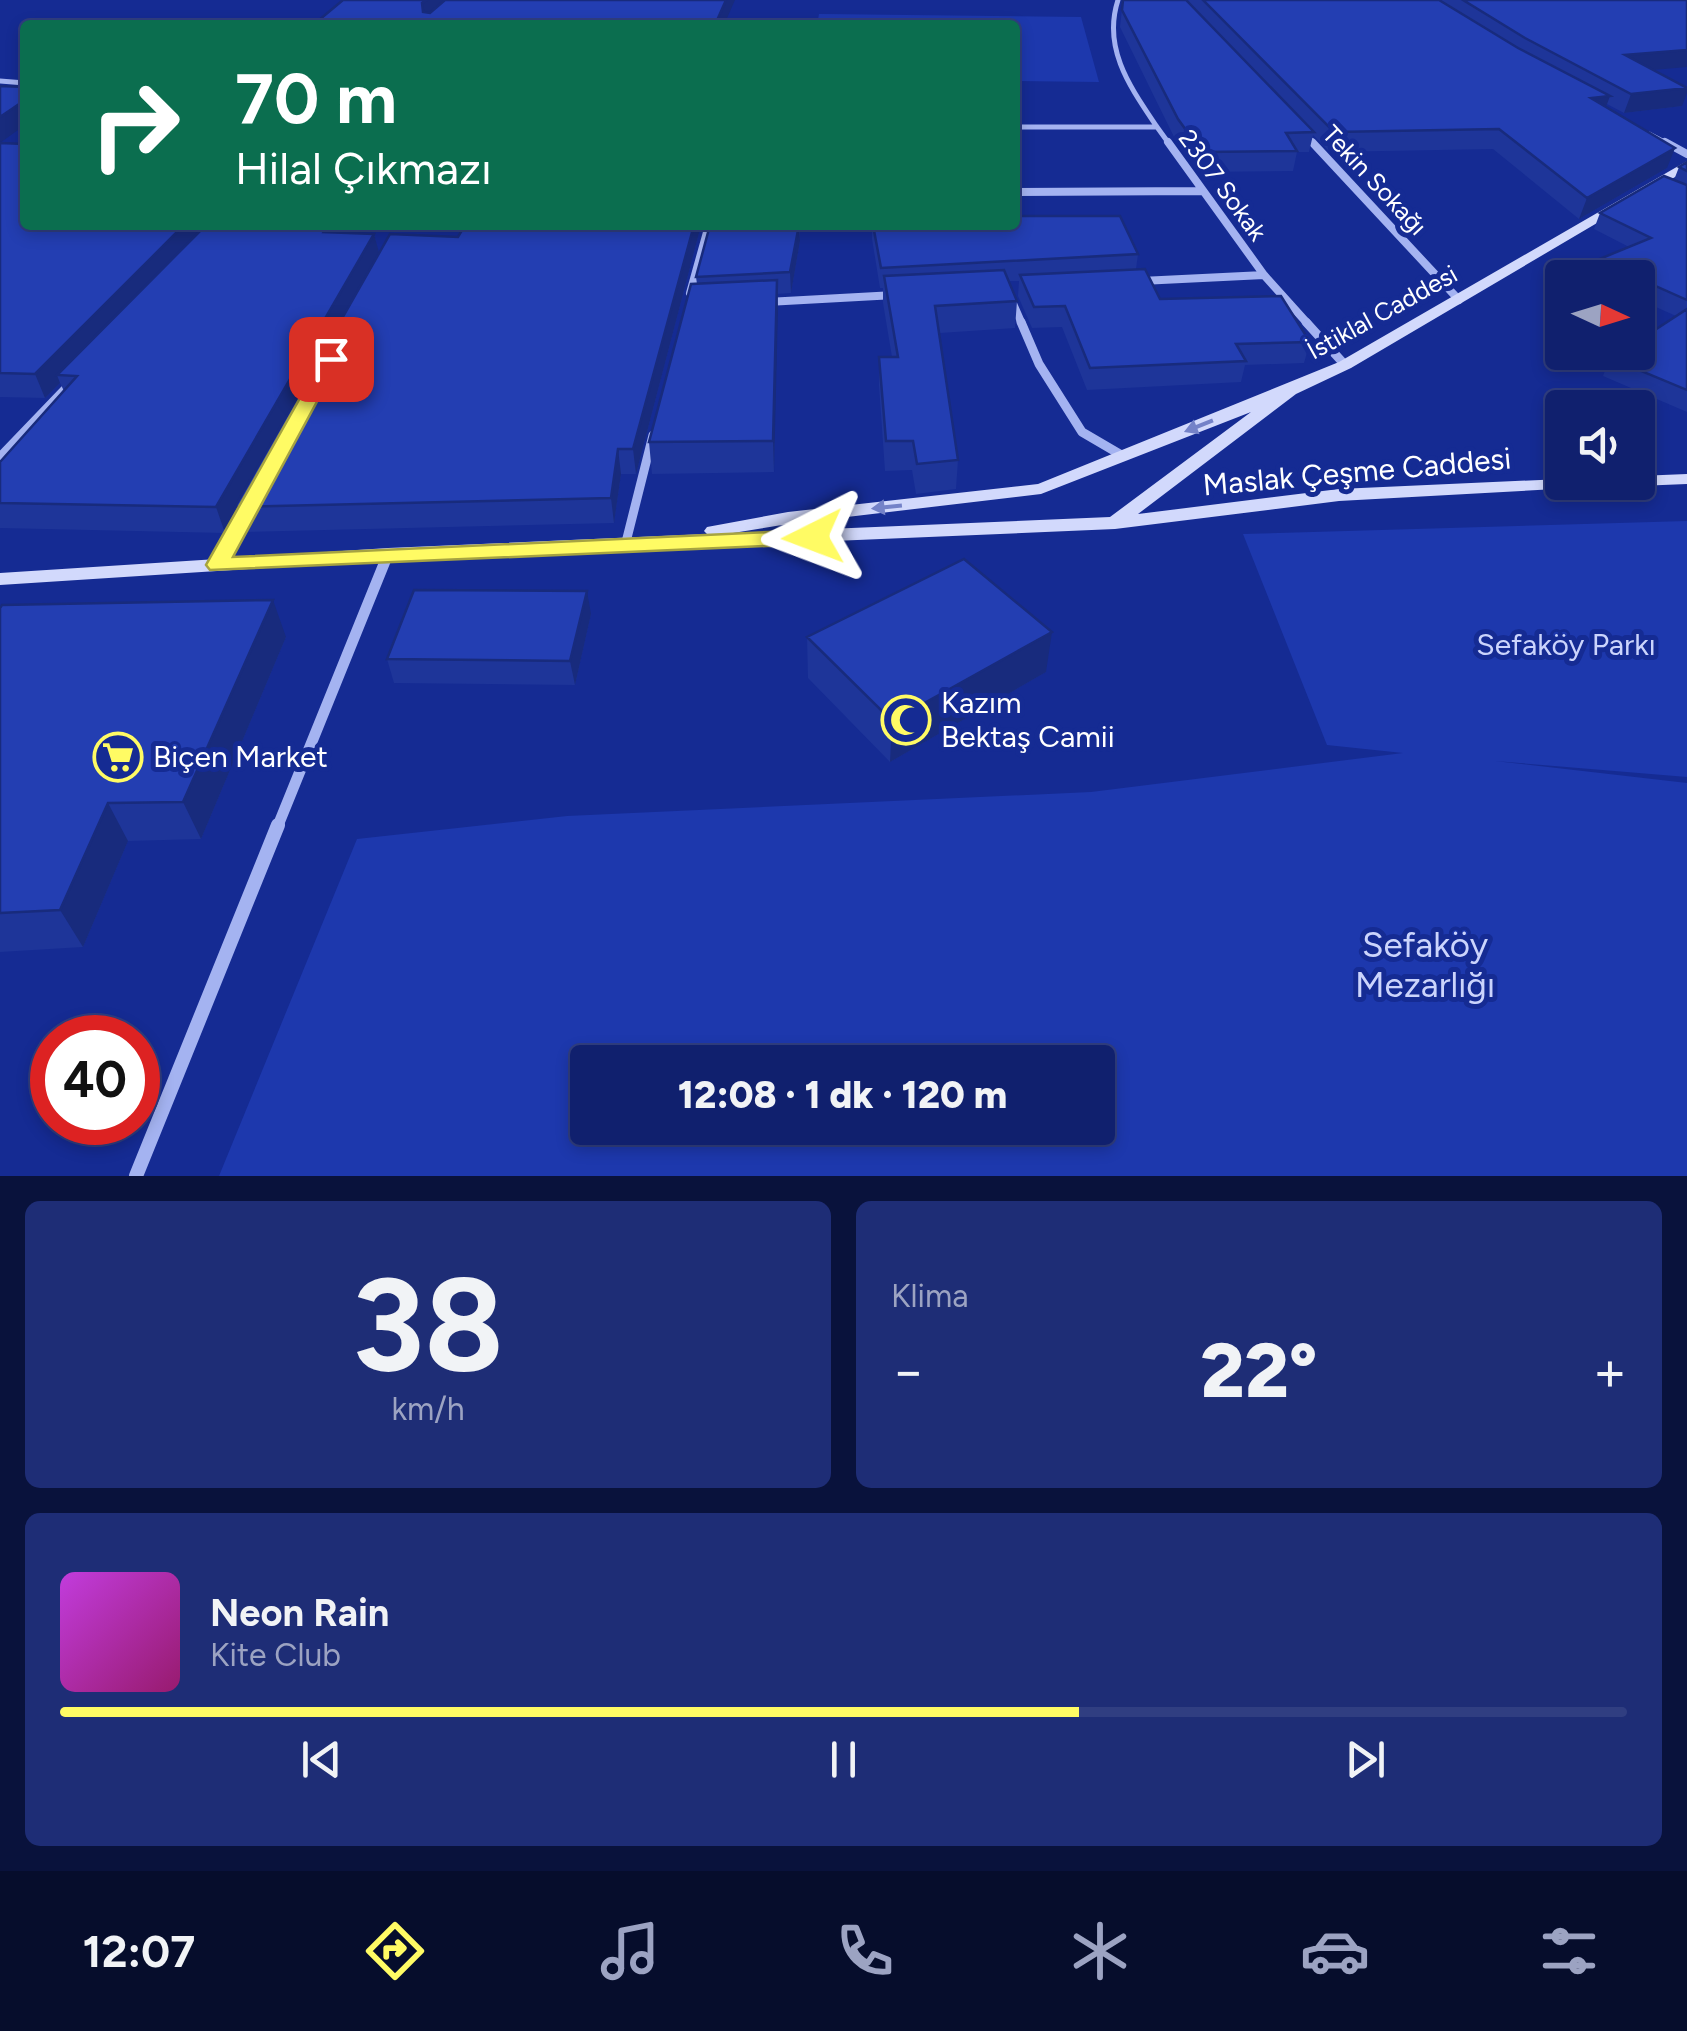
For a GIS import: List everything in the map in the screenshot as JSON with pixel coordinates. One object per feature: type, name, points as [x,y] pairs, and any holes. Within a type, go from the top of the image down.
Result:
[{"type":"street","points":[[1118,0],[1110,29],[1115,50],[1131,88],[1157,127]]},
{"type":"street","points":[[1636,126],[1687,154]]},
{"type":"street","name":"2307 Sokak","points":[[1020,127],[1157,127],[1264,275],[1345,365]]},
{"type":"street","name":"Tekin Sokağı","points":[[1302,131],[1459,300]]},
{"type":"street","name":"İstiklal Caddesi","points":[[1114,523],[1290,390],[1345,365],[1687,165]]},
{"type":"street","points":[[1654,181],[1671,190]]},
{"type":"street","points":[[1020,192],[1203,191]]},
{"type":"street","points":[[687,306],[707,230]]},
{"type":"street","points":[[1125,282],[1264,275]]},
{"type":"street","points":[[1006,288],[1039,364],[1082,432],[1123,456]]},
{"type":"street","points":[[762,302],[912,294]]},
{"type":"street","points":[[0,457],[79,375]]},
{"type":"street","points":[[0,579],[388,554],[625,546],[788,518],[1040,489],[1290,390]]},
{"type":"street","points":[[625,546],[658,417]]},
{"type":"street","points":[[1655,480],[1687,479]]},
{"type":"street","name":"Maslak Çeşme Caddesi","points":[[625,546],[1114,523],[1339,495],[1545,485]]},
{"type":"street","points":[[218,565],[256,496]]},
{"type":"street","points":[[136,1176],[388,554]]},
{"type":"green space","points":[[819,14],[1081,17],[1099,82],[1020,81],[1020,20],[818,20]]},
{"type":"green space","name":"Sefaköy Mezarlığı","points":[[1687,521],[1687,777],[1495,761],[1687,783],[1687,1176],[219,1176],[357,839],[567,816],[1091,792],[1403,753],[1327,745],[1243,534]]},
{"type":"building","points":[[343,0],[427,0],[422,3],[423,12],[430,13],[445,0],[726,0],[717,20],[319,20]]},
{"type":"building","points":[[1123,0],[1186,0],[1314,132],[1286,133],[1297,151],[1202,152],[1178,119],[1122,10]]},
{"type":"building","points":[[1203,0],[1439,0],[1518,48],[1610,96],[1591,98],[1675,148],[1587,198],[1499,129],[1334,132]]},
{"type":"building","points":[[1463,0],[1687,0],[1687,50],[1625,55],[1687,88],[1631,94]]},
{"type":"building","points":[[0,86],[20,87],[20,103],[0,117]]},
{"type":"building","points":[[0,143],[20,144],[20,230],[179,230],[35,374],[0,373]]},
{"type":"building","points":[[1664,176],[1687,185],[1687,300],[1655,286],[1655,260],[1597,260],[1651,238],[1600,213]]},
{"type":"building","points":[[1020,216],[1120,216],[1138,254],[881,268],[874,230],[1020,230]]},
{"type":"building","points":[[201,230],[374,234],[216,507],[0,503],[0,462],[77,376],[57,375]]},
{"type":"building","points":[[462,230],[693,230],[633,449],[618,449],[611,498],[235,507],[390,234],[458,237]]},
{"type":"building","points":[[709,230],[798,230],[790,272],[696,277]]},
{"type":"building","points":[[1145,269],[1160,299],[1281,296],[1310,342],[1236,344],[1246,361],[1090,368],[1065,306],[1034,307],[1020,275]]},
{"type":"building","points":[[1004,270],[1017,301],[935,306],[958,460],[917,464],[913,441],[886,441],[879,357],[898,357],[884,276]]},
{"type":"building","points":[[777,280],[773,441],[649,442],[691,284]]},
{"type":"building","points":[[1687,309],[1687,390],[1639,370],[1655,370],[1655,330]]},
{"type":"building","points":[[964,559],[1052,632],[892,721],[807,637]]},
{"type":"building","points":[[414,590],[587,591],[570,661],[387,659]]},
{"type":"building","name":"Biçen Market","points":[[273,600],[183,802],[108,803],[60,910],[0,913],[2,605]]},
{"type":"place","name":"Kazım Bektaş Camii","points":[[906,720]]},
{"type":"place","name":"Biçen Market","points":[[118,757]]},
{"type":"route","points":[[331,359],[218,565],[813,537]]},
{"type":"park label","name":"Sefaköy Parkı","points":[[1566,645]]}]
